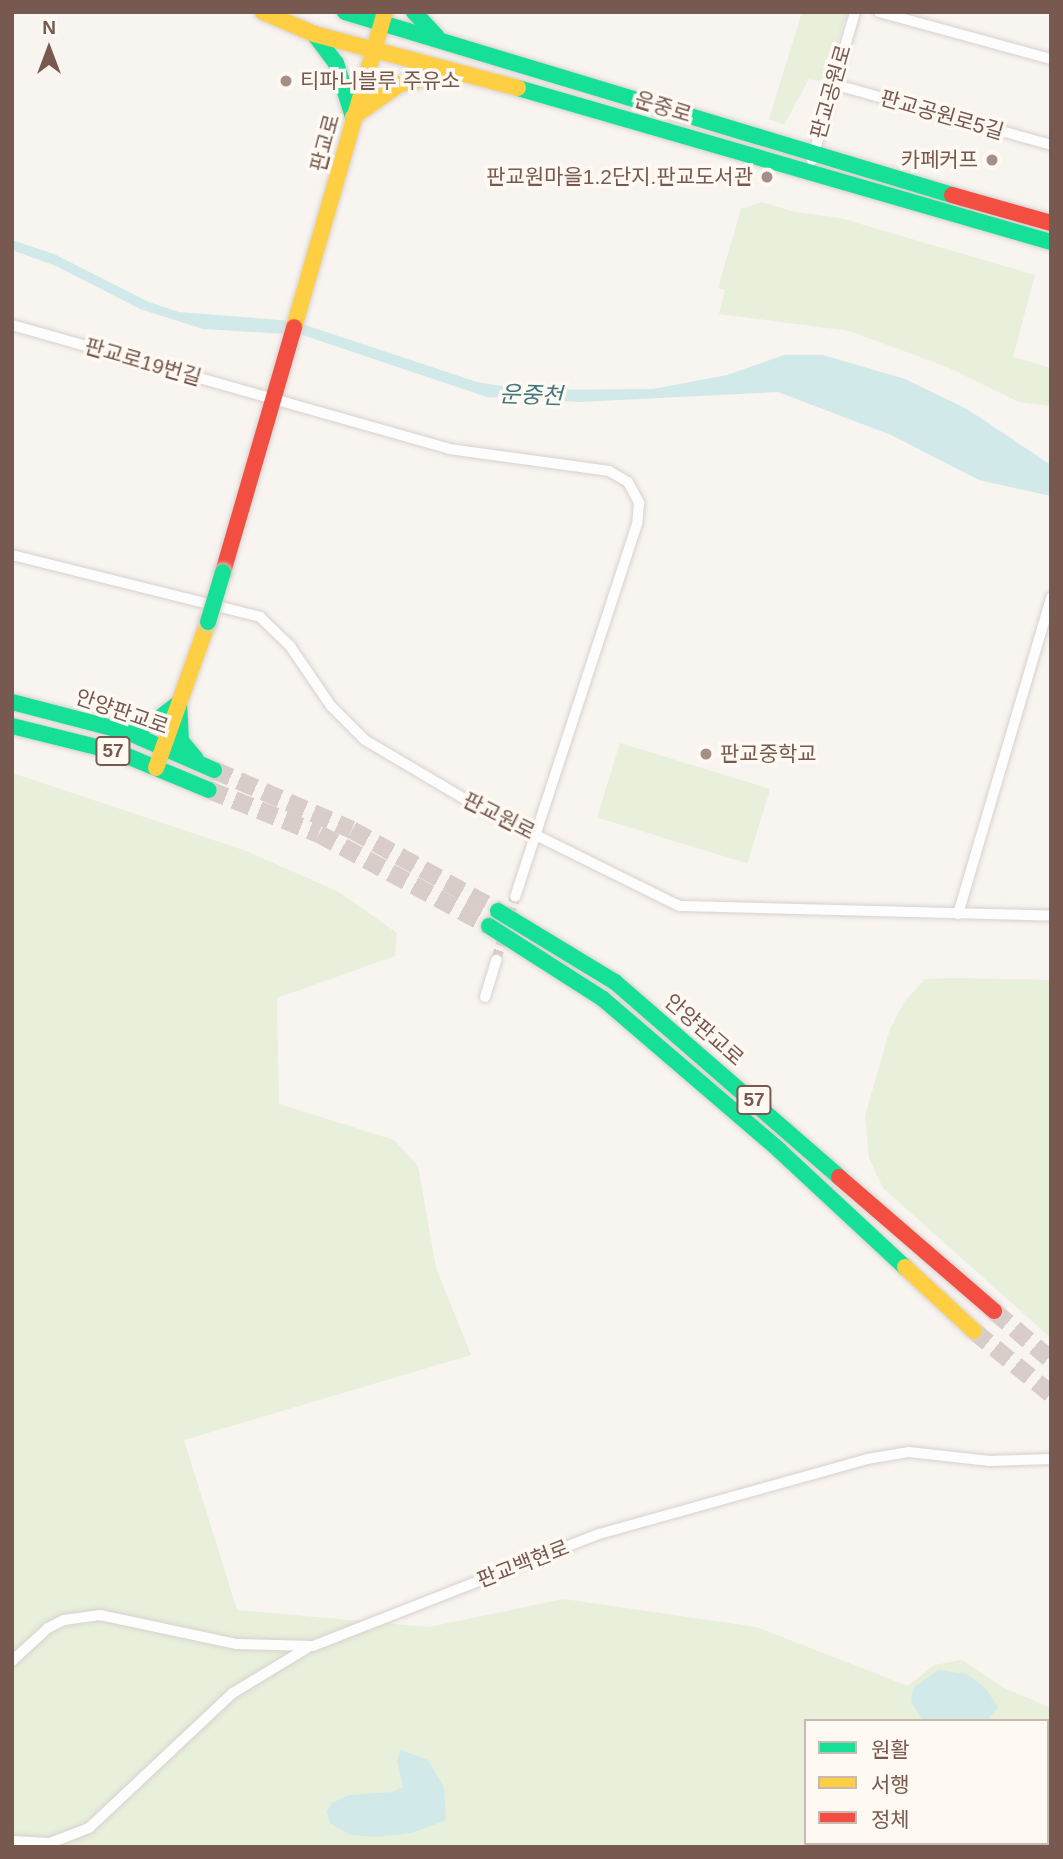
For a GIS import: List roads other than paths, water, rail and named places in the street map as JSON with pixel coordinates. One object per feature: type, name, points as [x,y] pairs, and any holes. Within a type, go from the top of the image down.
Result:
[{"type":"main road","name":"운중로","points":[[263,12],[314,34],[452,73],[611,113],[808,173],[1051,242]]},
{"type":"main road","name":"운중로","points":[[345,12],[384,18],[454,45],[813,155],[1051,223]]},
{"type":"main road","points":[[414,12],[432,35],[454,45]]},
{"type":"main road","name":"판교로","points":[[274,401],[353,117],[384,18]]},
{"type":"main road","points":[[314,34],[336,63],[353,117],[400,84],[452,73]]},
{"type":"main road","points":[[156,768],[208,622],[274,401]]},
{"type":"main road","name":"안양판교로","points":[[12,702],[127,732],[208,767],[181,741],[179,704]]},
{"type":"main road","points":[[127,732],[153,723],[179,704]]},
{"type":"main road","name":"안양판교로","points":[[12,726],[120,753],[209,790]]},
{"type":"main road","name":"안양판교로","points":[[498,911],[615,982],[993,1311]]},
{"type":"main road","name":"안양판교로","points":[[489,926],[603,999],[779,1150],[974,1331]]},
{"type":"street","name":"판교공원로","points":[[808,173],[855,12]]},
{"type":"street","points":[[879,12],[1051,59]]},
{"type":"street","name":"판교공원로5길","points":[[833,84],[1051,145]]},
{"type":"street","name":"판교로19번길","points":[[12,325],[449,449],[609,471],[621,475],[639,502],[637,524],[515,897]]},
{"type":"street","name":"판교원로","points":[[12,555],[260,617],[290,646],[331,706],[365,740],[537,835],[679,906],[1051,916]]},
{"type":"street","points":[[958,915],[1051,597]]},
{"type":"street","points":[[485,997],[496,960]]},
{"type":"street","name":"판교백현로","points":[[12,1661],[48,1628],[64,1620],[100,1615],[237,1644],[313,1646],[599,1534],[867,1459],[909,1452],[989,1461],[1051,1459]]},
{"type":"street","points":[[12,1841],[50,1843],[89,1828],[233,1693],[313,1646]]},
{"type":"water","name":"운중천","points":[[12,240],[54,254],[149,302],[179,312],[293,321],[477,382],[525,390],[653,389],[727,375],[784,355],[823,355],[905,379],[967,409],[1051,465],[1051,496],[979,480],[891,435],[778,392],[580,402],[487,397],[302,335],[203,329],[140,309],[56,266],[12,250]]},
{"type":"water","points":[[938,1670],[967,1674],[985,1688],[998,1707],[989,1719],[922,1719],[911,1702],[913,1688]]},
{"type":"water","points":[[401,1750],[428,1760],[444,1787],[446,1820],[412,1833],[376,1837],[351,1835],[330,1823],[327,1811],[332,1803],[349,1795],[392,1792],[403,1787],[397,1760]]},
{"type":"tunnel","points":[[214,770],[352,830],[498,911]]},
{"type":"tunnel","points":[[209,790],[319,834],[489,926]]},
{"type":"tunnel","points":[[496,960],[515,897]]},
{"type":"tunnel","points":[[994,1311],[1051,1360]]},
{"type":"tunnel","points":[[974,1331],[1051,1394]]},
{"type":"place","name":"티파니블루 주유소","points":[[286,81]]},
{"type":"place","name":"카페커프","points":[[992,160]]},
{"type":"place","name":"판교원마을1.2단지.판교도서관","points":[[767,177]]},
{"type":"place","name":"판교중학교","points":[[706,754]]}]
